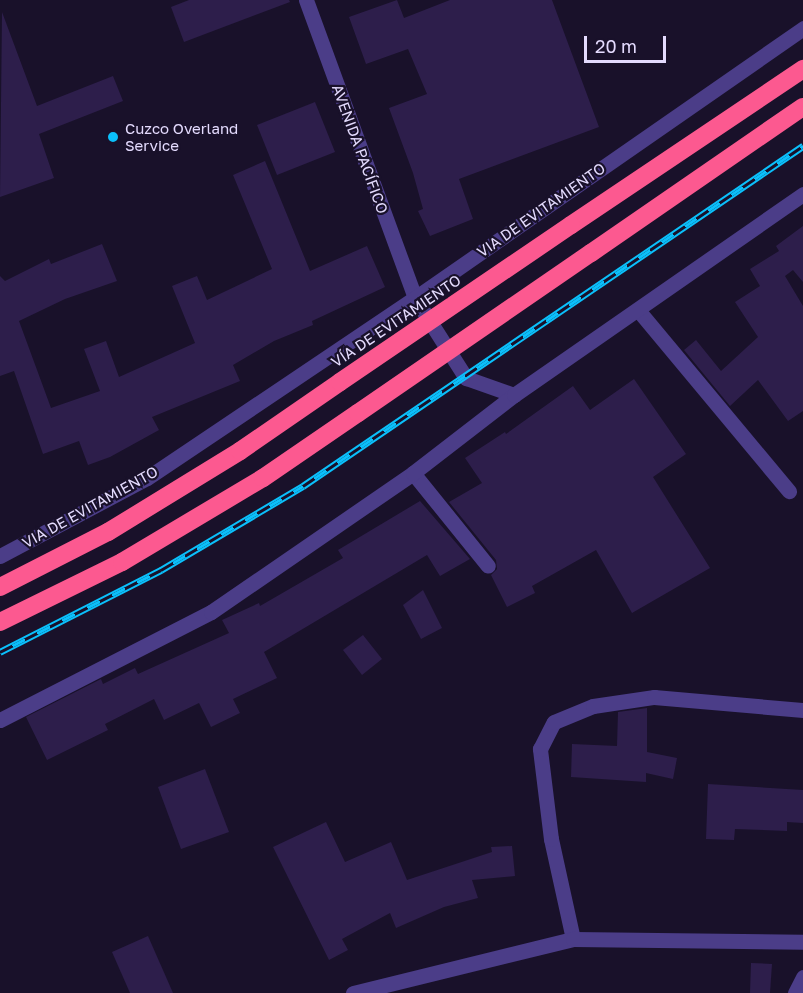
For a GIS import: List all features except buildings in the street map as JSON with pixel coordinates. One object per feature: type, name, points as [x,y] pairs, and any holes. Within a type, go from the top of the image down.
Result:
[{"type":"highway","name":"VÍA DE EVITAMIENTO","points":[[0,587],[108,532],[240,451],[803,69]]},
{"type":"highway","points":[[0,622],[122,562],[263,478],[803,107]]},
{"type":"street","name":"AVENIDA PACÍFICO","points":[[306,0],[415,297],[466,378],[514,395]]},
{"type":"street","name":"VIA DE EVITAMIENTO","points":[[0,556],[147,478],[415,297],[803,28]]},
{"type":"street","points":[[0,720],[211,612],[413,473],[514,395],[803,194]]},
{"type":"street","points":[[638,310],[789,491]]},
{"type":"street","points":[[413,473],[488,566]]},
{"type":"street","points":[[573,939],[551,839],[540,749],[554,722],[593,706],[654,697],[803,710]]},
{"type":"street","points":[[353,993],[573,939],[803,942]]},
{"type":"street","points":[[795,993],[803,977]]},
{"type":"railway","points":[[0,652],[161,570],[303,486],[803,146]]},
{"type":"place","name":"Cuzco Overland Service","points":[[113,137]]}]
